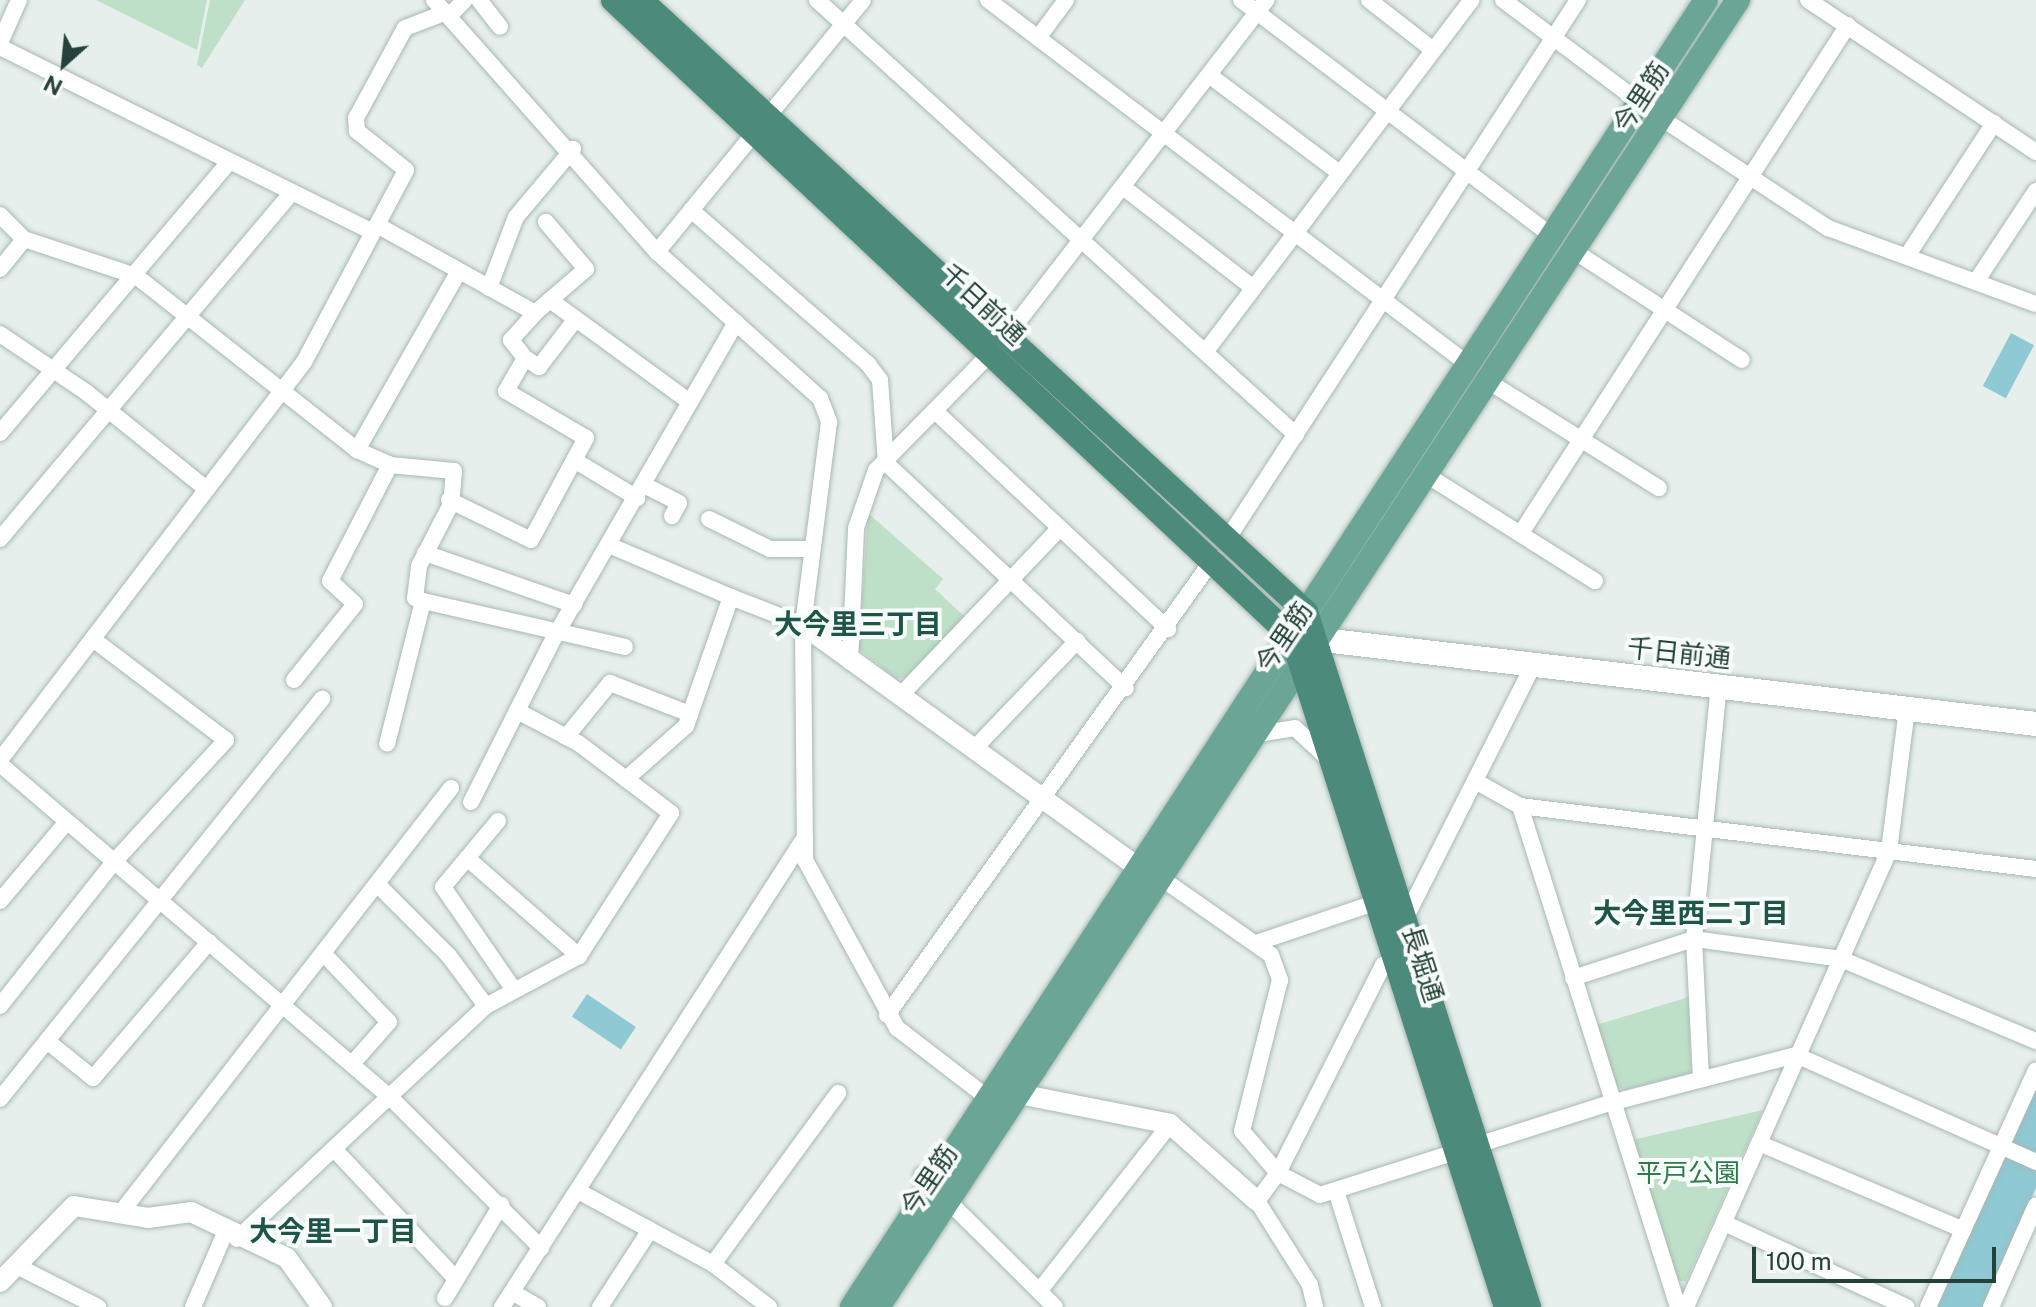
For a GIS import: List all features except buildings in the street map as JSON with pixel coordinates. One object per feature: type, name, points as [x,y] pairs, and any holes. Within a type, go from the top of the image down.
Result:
[{"type":"highway","name":"千日前通","points":[[613,0],[762,126],[1221,548],[1306,612],[1317,639]]},
{"type":"highway","name":"千日前通","points":[[649,3],[762,126]]},
{"type":"highway","name":"千日前通","points":[[1221,548],[1292,637]]},
{"type":"highway","name":"長堀通","points":[[1292,637],[1393,961],[1529,1307]]},
{"type":"highway","name":"長堀通","points":[[1317,639],[1407,915],[1506,1307]]},
{"type":"main road","name":"今里筋","points":[[878,1307],[935,1187],[1019,1094],[1306,612],[1465,362],[1706,0]]},
{"type":"main road","name":"今里筋","points":[[852,1307],[935,1187],[988,1098],[1251,738],[1738,0]]},
{"type":"main road","name":"千日前通","points":[[1292,637],[2036,724]]},
{"type":"street","points":[[19,0],[0,45],[227,164],[374,228],[457,275],[535,313]]},
{"type":"street","points":[[434,0],[573,149],[657,252],[806,380],[829,422],[803,625],[805,860],[887,1015],[988,1098]]},
{"type":"street","points":[[465,0],[448,14],[405,28],[356,118],[357,131],[406,170],[285,389],[205,488],[0,762],[65,824],[283,1004],[392,1099],[541,1248]]},
{"type":"street","points":[[479,0],[500,27]]},
{"type":"street","points":[[817,0],[1296,435]]},
{"type":"street","points":[[657,252],[863,0]]},
{"type":"street","points":[[988,0],[1465,362]]},
{"type":"street","points":[[1038,38],[1066,0]]},
{"type":"street","points":[[1241,0],[1261,6],[1386,111],[1551,235]]},
{"type":"street","points":[[1369,0],[1433,50]]},
{"type":"street","points":[[1206,351],[1338,172],[1471,0]]},
{"type":"street","points":[[1503,0],[1639,103],[1828,228],[2036,304]]},
{"type":"street","points":[[887,1015],[1168,629],[1578,0]]},
{"type":"street","points":[[1808,0],[2036,152]]},
{"type":"street","points":[[850,662],[856,528],[886,463],[1000,344],[1083,243],[1261,6]]},
{"type":"street","points":[[1521,533],[1752,179],[1848,25]]},
{"type":"street","points":[[1209,75],[1338,172]]},
{"type":"street","points":[[1907,256],[1994,123]]},
{"type":"street","points":[[489,288],[516,217],[573,149]]},
{"type":"street","points":[[0,433],[136,276],[227,164]]},
{"type":"street","points":[[1123,187],[1252,287]]},
{"type":"street","points":[[1977,280],[2036,191]]},
{"type":"street","points":[[0,539],[193,315],[291,193]]},
{"type":"street","points":[[691,210],[868,364],[880,380],[886,463],[1126,688]]},
{"type":"street","points":[[0,215],[24,239],[136,276],[193,315],[357,450],[390,465],[454,471],[449,500],[425,553],[415,598],[556,634],[625,647]]},
{"type":"street","points":[[546,222],[586,269],[535,313],[511,340],[525,358],[539,367],[575,320]]},
{"type":"street","points":[[0,269],[24,239]]},
{"type":"street","points":[[1574,251],[1742,360]]},
{"type":"street","points":[[357,450],[457,275]]},
{"type":"street","points":[[550,300],[690,402]]},
{"type":"street","points":[[471,802],[556,634],[611,546],[736,322]]},
{"type":"street","points":[[0,334],[108,410],[205,488]]},
{"type":"street","points":[[449,500],[531,540],[586,438],[506,391],[525,358]]},
{"type":"street","points":[[1486,380],[1659,488]]},
{"type":"street","points":[[936,412],[1056,532],[1168,629]]},
{"type":"street","points":[[574,460],[640,491],[679,503],[672,516]]},
{"type":"street","points":[[294,680],[355,604],[330,581],[390,465]]},
{"type":"street","points":[[1425,474],[1595,581]]},
{"type":"street","points":[[709,519],[770,549],[811,549]]},
{"type":"street","points":[[899,697],[1056,532]]},
{"type":"street","points":[[611,546],[803,625],[1042,800],[1259,942],[1280,980],[1242,1131],[1278,1173],[1320,1195],[1337,1194],[1465,1148],[1614,1102],[1796,1055],[2036,1162]]},
{"type":"street","points":[[425,553],[574,605]]},
{"type":"street","points":[[626,779],[686,726],[731,597]]},
{"type":"street","points":[[387,744],[423,601]]},
{"type":"street","points":[[0,1006],[113,863],[226,740],[93,639]]},
{"type":"street","points":[[973,750],[1077,641]]},
{"type":"street","points":[[1407,915],[1533,666]]},
{"type":"street","points":[[566,737],[610,683],[690,714]]},
{"type":"street","points":[[1701,1078],[1694,939],[1719,686]]},
{"type":"street","points":[[0,1099],[322,699]]},
{"type":"street","points":[[1686,1307],[1889,851],[1907,709]]},
{"type":"street","points":[[193,1307],[231,1236],[392,1099],[486,1006],[512,987],[579,956],[671,813],[566,737],[517,711]]},
{"type":"street","points":[[1251,738],[1290,727],[1331,764]]},
{"type":"street","points":[[1475,781],[1520,806],[2036,869]]},
{"type":"street","points":[[119,1215],[451,788]]},
{"type":"street","points":[[1520,806],[1678,1307]]},
{"type":"street","points":[[498,821],[443,887],[512,987]]},
{"type":"street","points":[[0,901],[65,824]]},
{"type":"street","points":[[502,1307],[805,837]]},
{"type":"street","points":[[467,858],[579,956]]},
{"type":"street","points":[[377,884],[449,956],[486,1006]]},
{"type":"street","points":[[1259,942],[1374,903]]},
{"type":"street","points":[[1573,978],[1694,939],[1841,959],[2036,1041]]},
{"type":"street","points":[[47,1041],[93,1078],[209,942]]},
{"type":"street","points":[[323,953],[389,1022],[352,1064]]},
{"type":"street","points":[[1257,1201],[1278,1173],[1383,965],[1393,961]]},
{"type":"street","points":[[1928,1307],[2004,1148],[2036,1070]]},
{"type":"street","points":[[713,1264],[838,1093]]},
{"type":"street","points":[[1019,1094],[1170,1124],[1257,1201],[1310,1285],[1315,1307]]},
{"type":"street","points":[[1040,1290],[1170,1124]]},
{"type":"street","points":[[1761,1144],[1964,1230]]},
{"type":"street","points":[[334,1149],[456,1279]]},
{"type":"street","points":[[935,1187],[1055,1307]]},
{"type":"street","points":[[578,1191],[713,1264],[769,1307]]},
{"type":"street","points":[[1337,1194],[1373,1307]]},
{"type":"street","points":[[445,1298],[501,1205]]},
{"type":"street","points":[[1991,1307],[2036,1205]]},
{"type":"street","points":[[0,1282],[74,1206],[119,1215],[191,1212],[231,1236],[287,1258],[322,1307]]},
{"type":"street","points":[[1724,1223],[1907,1307]]},
{"type":"street","points":[[600,1307],[650,1230]]},
{"type":"street","points":[[17,1266],[98,1307]]},
{"type":"street","points":[[512,1292],[538,1307]]},
{"type":"green space","points":[[96,0],[207,0],[197,50]]},
{"type":"green space","points":[[210,0],[245,0],[202,68],[197,65]]},
{"type":"green space","points":[[868,513],[943,579],[935,589],[965,617],[906,677],[896,679],[859,649]]},
{"type":"green space","name":"平戸公園","points":[[1689,997],[1691,1073],[1624,1090],[1615,1085],[1596,1025]]},
{"type":"green space","name":"平戸公園","points":[[1763,1110],[1686,1281],[1677,1281],[1632,1140]]},
{"type":"water","points":[[2011,333],[2034,345],[2006,398],[1983,386]]},
{"type":"water","points":[[587,994],[636,1027],[621,1049],[572,1016]]},
{"type":"water","points":[[2036,1084],[2036,1188],[1983,1307],[1937,1307]]},
{"type":"district","name":"大今里三丁目","points":[[858,624]]},
{"type":"district","name":"大今里西二丁目","points":[[1691,913]]},
{"type":"district","name":"大今里一丁目","points":[[333,1231]]}]
